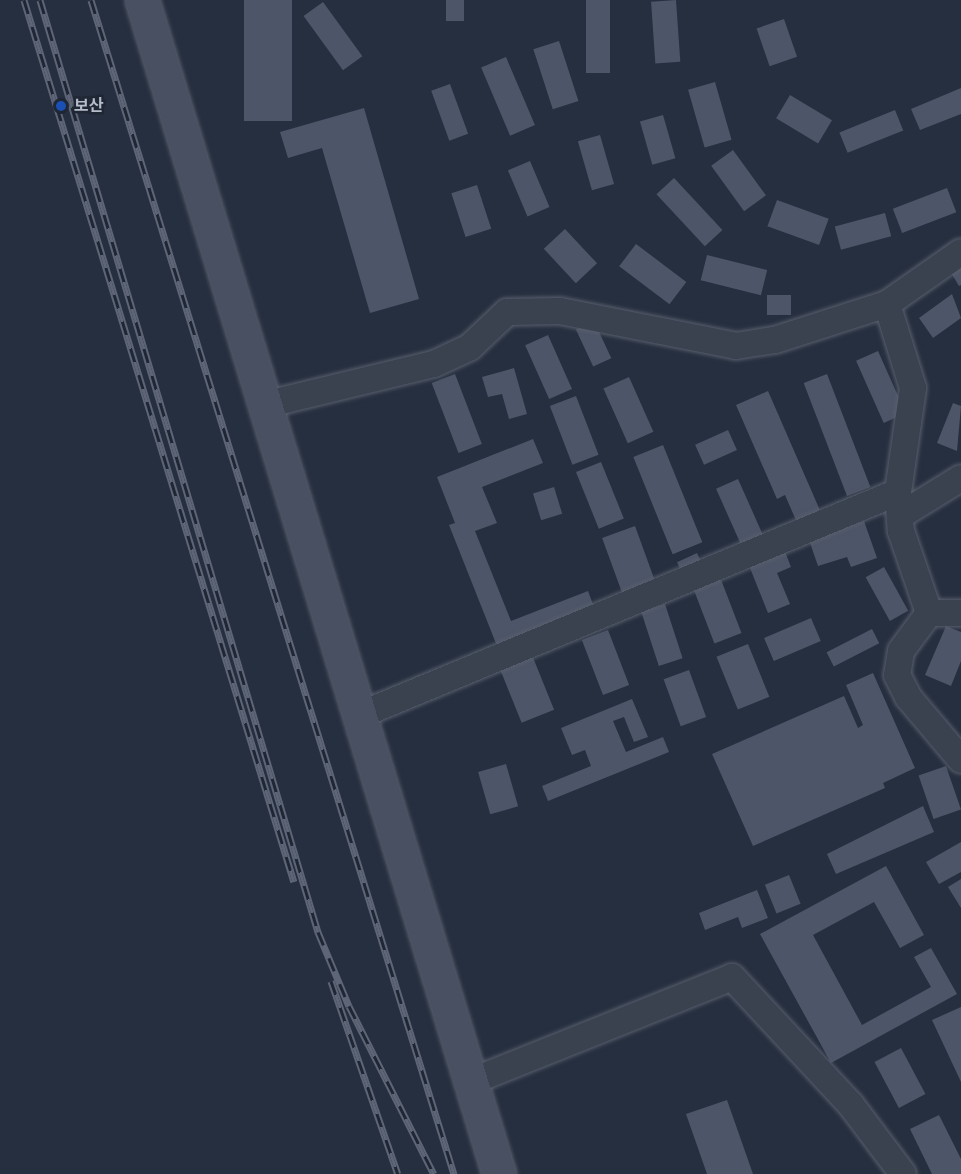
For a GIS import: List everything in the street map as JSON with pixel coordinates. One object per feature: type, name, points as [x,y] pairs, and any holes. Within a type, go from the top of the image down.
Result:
[{"type":"main road","points":[[142,0],[498,1174]]},
{"type":"street","points":[[264,405],[434,364],[470,347],[507,312],[560,311],[736,345],[775,340],[887,304],[961,252]]},
{"type":"street","points":[[887,304],[913,388],[900,503],[902,531],[929,613]]},
{"type":"street","points":[[360,715],[961,478]]},
{"type":"street","points":[[929,613],[961,613]]},
{"type":"street","points":[[929,613],[901,651],[897,675],[908,697],[961,760]]},
{"type":"street","points":[[470,1082],[732,977],[851,1105],[903,1174]]},
{"type":"building","points":[[244,0],[292,0],[292,121],[244,121]]},
{"type":"building","points":[[446,0],[464,0],[464,21],[446,21]]},
{"type":"building","points":[[586,0],[610,0],[610,73],[586,73]]},
{"type":"building","points":[[676,0],[680,62],[655,64],[651,2]]},
{"type":"building","points":[[323,2],[362,56],[343,70],[304,16]]},
{"type":"building","points":[[784,19],[797,57],[770,66],[757,28]]},
{"type":"building","points":[[559,41],[578,101],[553,109],[533,49]]},
{"type":"building","points":[[506,57],[535,125],[510,136],[481,68]]},
{"type":"building","points":[[715,82],[732,140],[705,147],[688,90]]},
{"type":"building","points":[[450,84],[468,134],[449,141],[431,91]]},
{"type":"building","points":[[961,88],[961,114],[920,130],[911,109]]},
{"type":"building","points":[[790,95],[832,120],[818,143],[776,118]]},
{"type":"building","points":[[364,108],[419,299],[370,313],[322,148],[288,158],[280,132]]},
{"type":"building","points":[[895,110],[903,130],[848,153],[839,132]]},
{"type":"building","points":[[663,115],[675,158],[652,165],[640,122]]},
{"type":"building","points":[[600,135],[614,184],[592,190],[578,141]]},
{"type":"building","points":[[733,150],[766,195],[744,211],[711,166]]},
{"type":"building","points":[[530,161],[550,207],[527,216],[508,170]]},
{"type":"building","points":[[674,178],[722,230],[705,246],[656,194]]},
{"type":"building","points":[[477,185],[491,229],[466,237],[451,193]]},
{"type":"building","points":[[947,188],[956,212],[902,233],[893,209]]},
{"type":"building","points":[[777,200],[829,219],[819,245],[767,226]]},
{"type":"building","points":[[885,213],[891,236],[841,250],[835,226]]},
{"type":"building","points":[[565,229],[597,263],[576,283],[544,249]]},
{"type":"building","points":[[636,244],[686,282],[669,304],[619,266]]},
{"type":"building","points":[[707,255],[767,270],[761,295],[701,280]]},
{"type":"building","points":[[961,267],[961,285],[959,286],[951,273]]},
{"type":"building","points":[[952,294],[961,318],[933,338],[919,318]]},
{"type":"building","points":[[767,295],[791,295],[791,315],[767,315]]},
{"type":"building","points":[[594,321],[611,358],[593,367],[576,329]]},
{"type":"building","points":[[548,335],[572,389],[549,399],[525,345]]},
{"type":"building","points":[[878,351],[906,413],[884,423],[856,361]]},
{"type":"building","points":[[514,368],[527,414],[509,419],[502,394],[488,397],[482,377]]},
{"type":"building","points":[[455,374],[482,444],[459,453],[432,383]]},
{"type":"building","points":[[827,374],[870,487],[847,496],[804,383]]},
{"type":"building","points":[[629,377],[653,432],[628,443],[603,388]]},
{"type":"building","points":[[768,391],[822,515],[798,525],[785,495],[777,499],[736,405]]},
{"type":"building","points":[[576,396],[599,455],[572,465],[550,406]]},
{"type":"building","points":[[953,403],[961,406],[957,451],[937,443]]},
{"type":"building","points":[[728,430],[737,450],[704,465],[695,445]]},
{"type":"building","points":[[533,439],[543,463],[482,487],[497,523],[475,531],[511,621],[588,591],[594,607],[497,646],[449,525],[455,523],[437,477]]},
{"type":"building","points":[[663,445],[702,542],[673,554],[633,457]]},
{"type":"building","points":[[601,462],[624,519],[599,529],[576,472]]},
{"type":"building","points":[[738,479],[763,535],[741,544],[716,489]]},
{"type":"building","points":[[554,487],[562,514],[541,520],[533,493]]},
{"type":"building","points":[[864,521],[877,558],[851,567],[847,557],[818,566],[809,540]]},
{"type":"building","points":[[635,526],[657,586],[624,598],[602,538]]},
{"type":"building","points":[[784,549],[791,567],[777,573],[790,604],[768,613],[748,563]]},
{"type":"building","points":[[697,553],[703,566],[683,575],[677,562]]},
{"type":"building","points":[[884,567],[908,611],[890,621],[866,577]]},
{"type":"building","points":[[720,577],[742,633],[714,643],[693,587]]},
{"type":"building","points":[[665,604],[683,658],[659,666],[641,612]]},
{"type":"building","points":[[811,618],[821,641],[774,661],[764,638]]},
{"type":"building","points":[[946,626],[961,632],[961,661],[951,686],[925,675]]},
{"type":"building","points":[[872,629],[879,643],[834,666],[827,652]]},
{"type":"building","points":[[608,630],[629,685],[603,695],[582,640]]},
{"type":"building","points":[[748,644],[769,697],[738,710],[716,657]]},
{"type":"building","points":[[532,655],[554,710],[522,723],[500,668]]},
{"type":"building","points":[[689,670],[706,717],[681,726],[664,679]]},
{"type":"building","points":[[873,673],[915,768],[883,783],[885,788],[753,846],[712,754],[844,696],[858,728],[863,725],[846,685]]},
{"type":"building","points":[[632,699],[648,737],[634,742],[624,717],[613,721],[626,752],[663,737],[669,752],[548,801],[542,786],[591,766],[585,750],[572,755],[561,728]]},
{"type":"building","points":[[506,764],[518,806],[490,814],[478,772]]},
{"type":"building","points":[[946,766],[961,809],[934,819],[919,775]]},
{"type":"building","points":[[923,806],[934,832],[836,874],[827,854]]},
{"type":"building","points":[[961,842],[961,872],[939,884],[926,862]]},
{"type":"building","points":[[886,866],[924,935],[900,948],[874,902],[813,935],[862,1025],[931,987],[914,957],[931,948],[957,994],[831,1063],[760,934]]},
{"type":"building","points":[[789,875],[801,904],[777,913],[765,885]]},
{"type":"building","points":[[961,879],[961,908],[948,887]]},
{"type":"building","points":[[757,890],[768,918],[742,928],[738,917],[705,930],[699,913]]},
{"type":"building","points":[[961,1007],[961,1082],[932,1020]]},
{"type":"building","points":[[901,1048],[925,1094],[899,1108],[875,1062]]},
{"type":"building","points":[[727,1100],[753,1174],[707,1174],[686,1114]]},
{"type":"building","points":[[939,1115],[961,1159],[961,1174],[932,1174],[910,1129]]},
{"type":"railway","points":[[24,0],[294,882]]},
{"type":"railway","points":[[40,0],[318,932],[349,1006],[434,1174]]},
{"type":"railway","points":[[91,0],[454,1174]]},
{"type":"railway","points":[[331,981],[398,1174]]},
{"type":"place","name":"보산","points":[[61,106]]}]
